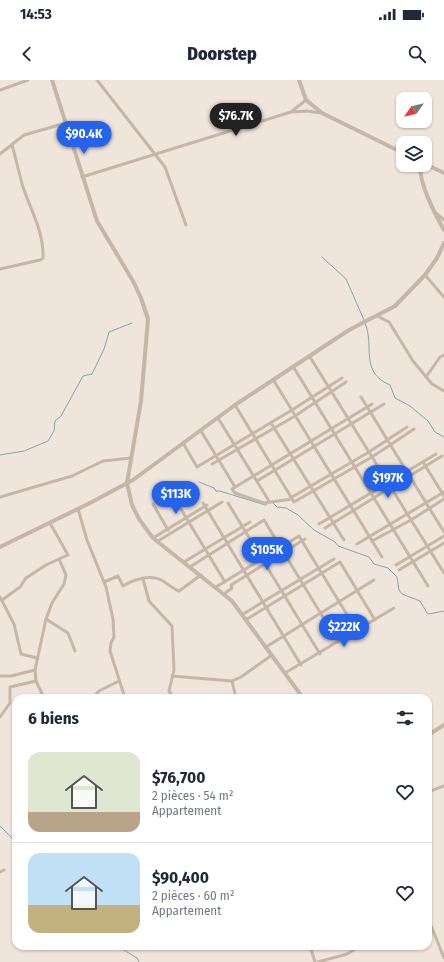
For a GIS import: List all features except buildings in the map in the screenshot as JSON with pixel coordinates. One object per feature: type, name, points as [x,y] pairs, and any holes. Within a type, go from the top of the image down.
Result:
[{"type":"street","points":[[0,90],[28,80]]},
{"type":"street","points":[[52,80],[97,221],[133,281],[148,319],[141,401],[127,483],[132,505],[139,519],[153,538],[216,587],[243,614],[300,694]]},
{"type":"street","points":[[97,80],[165,167],[186,225]]},
{"type":"street","points":[[299,80],[306,100],[322,113],[396,150]]},
{"type":"street","points":[[291,112],[306,100]]},
{"type":"street","points":[[82,177],[291,112],[307,111],[322,113]]},
{"type":"street","points":[[0,154],[24,135],[66,123]]},
{"type":"street","points":[[0,269],[40,260],[42,258],[43,246],[38,222],[24,187],[12,145]]},
{"type":"street","points":[[432,167],[444,173]]},
{"type":"street","points":[[420,172],[435,212],[444,230]]},
{"type":"street","points":[[435,212],[444,220]]},
{"type":"street","points":[[0,546],[50,523],[127,483],[235,405],[365,322],[395,306],[425,274],[437,258],[444,243]]},
{"type":"street","points":[[425,274],[444,297]]},
{"type":"street","points":[[377,316],[389,322],[413,361],[432,384],[444,391]]},
{"type":"street","points":[[426,377],[440,357],[444,356]]},
{"type":"street","points":[[310,357],[444,573]]},
{"type":"street","points":[[294,368],[428,586]]},
{"type":"street","points":[[183,443],[197,467],[312,398],[342,378]]},
{"type":"street","points":[[274,381],[382,557]]},
{"type":"street","points":[[212,464],[295,416],[346,382]]},
{"type":"street","points":[[361,397],[444,532]]},
{"type":"street","points":[[372,404],[332,430],[232,489],[235,493],[264,503],[292,498],[369,452],[407,427]]},
{"type":"street","points":[[257,481],[384,404]]},
{"type":"street","points":[[235,405],[294,502],[372,457],[414,429]]},
{"type":"street","points":[[218,418],[269,501]]},
{"type":"street","points":[[271,423],[344,540]]},
{"type":"street","points":[[201,431],[235,488]]},
{"type":"street","points":[[319,524],[436,454]]},
{"type":"street","points":[[325,528],[442,456]]},
{"type":"street","points":[[0,497],[72,476],[103,461],[131,458]]},
{"type":"street","points":[[423,462],[444,495]]},
{"type":"street","points":[[357,544],[444,495]]},
{"type":"street","points":[[372,541],[394,530],[430,508],[444,495]]},
{"type":"street","points":[[176,501],[225,582]]},
{"type":"street","points":[[158,542],[222,502]]},
{"type":"street","points":[[228,503],[320,654]]},
{"type":"street","points":[[152,504],[170,534]]},
{"type":"street","points":[[153,538],[205,505],[301,664]]},
{"type":"street","points":[[78,509],[87,540],[104,582],[113,619],[114,638],[110,643],[110,651],[124,694]]},
{"type":"street","points":[[190,567],[264,520],[338,642]]},
{"type":"street","points":[[184,562],[250,522]]},
{"type":"street","points":[[37,658],[23,656],[21,654],[16,631],[1,599],[20,587],[26,578],[46,565],[68,555],[50,523]]},
{"type":"street","points":[[216,587],[299,536],[304,540],[318,568],[357,631]]},
{"type":"street","points":[[396,565],[444,536]]},
{"type":"street","points":[[224,594],[232,588],[231,585],[304,540]]},
{"type":"street","points":[[399,570],[444,543]]},
{"type":"street","points":[[243,614],[334,558]]},
{"type":"street","points":[[42,694],[36,681],[35,670],[46,620],[52,603],[64,584],[66,575],[59,559]]},
{"type":"street","points":[[247,619],[340,562],[375,620]]},
{"type":"street","points":[[104,582],[118,576],[123,586],[128,583],[152,578],[161,580],[179,591],[201,575]]},
{"type":"street","points":[[143,579],[149,601],[172,626],[174,642],[172,676],[169,691],[171,694]]},
{"type":"street","points":[[266,647],[374,580]]},
{"type":"street","points":[[285,673],[320,654],[394,608]]},
{"type":"street","points":[[46,620],[68,633],[75,651]]},
{"type":"street","points":[[172,676],[232,681],[242,677],[272,655]]},
{"type":"street","points":[[0,676],[11,676],[35,670]]},
{"type":"street","points":[[0,717],[10,703],[10,687],[36,681]]},
{"type":"street","points":[[96,694],[119,681]]},
{"type":"street","points":[[232,681],[235,694]]},
{"type":"street","points":[[432,732],[444,725]]},
{"type":"street","points":[[432,790],[444,786]]},
{"type":"street","points":[[0,872],[4,870]]},
{"type":"street","points":[[432,931],[444,958]]},
{"type":"street","points":[[311,950],[315,962]]},
{"type":"street","points":[[318,962],[347,954],[354,950]]},
{"type":"waterway","points":[[322,257],[346,279],[364,320]]},
{"type":"waterway","points":[[0,455],[24,451],[48,441],[54,431],[55,421],[61,416],[83,376],[92,374],[104,349],[109,332],[132,323]]},
{"type":"waterway","points":[[365,323],[368,332],[371,366],[374,373],[380,380],[390,385],[395,398],[410,406],[428,421],[435,432],[444,437]]},
{"type":"waterway","points":[[199,482],[214,488],[216,491],[265,505],[269,503]]},
{"type":"waterway","points":[[273,503],[277,507],[286,508],[298,515],[314,530],[335,542],[338,546],[369,557],[374,564],[388,568],[397,577],[399,590],[402,594],[420,601],[427,613],[429,614],[444,611]]},
{"type":"waterway","points":[[0,826],[12,838]]},
{"type":"waterway","points":[[124,950],[137,958],[139,962]]}]
